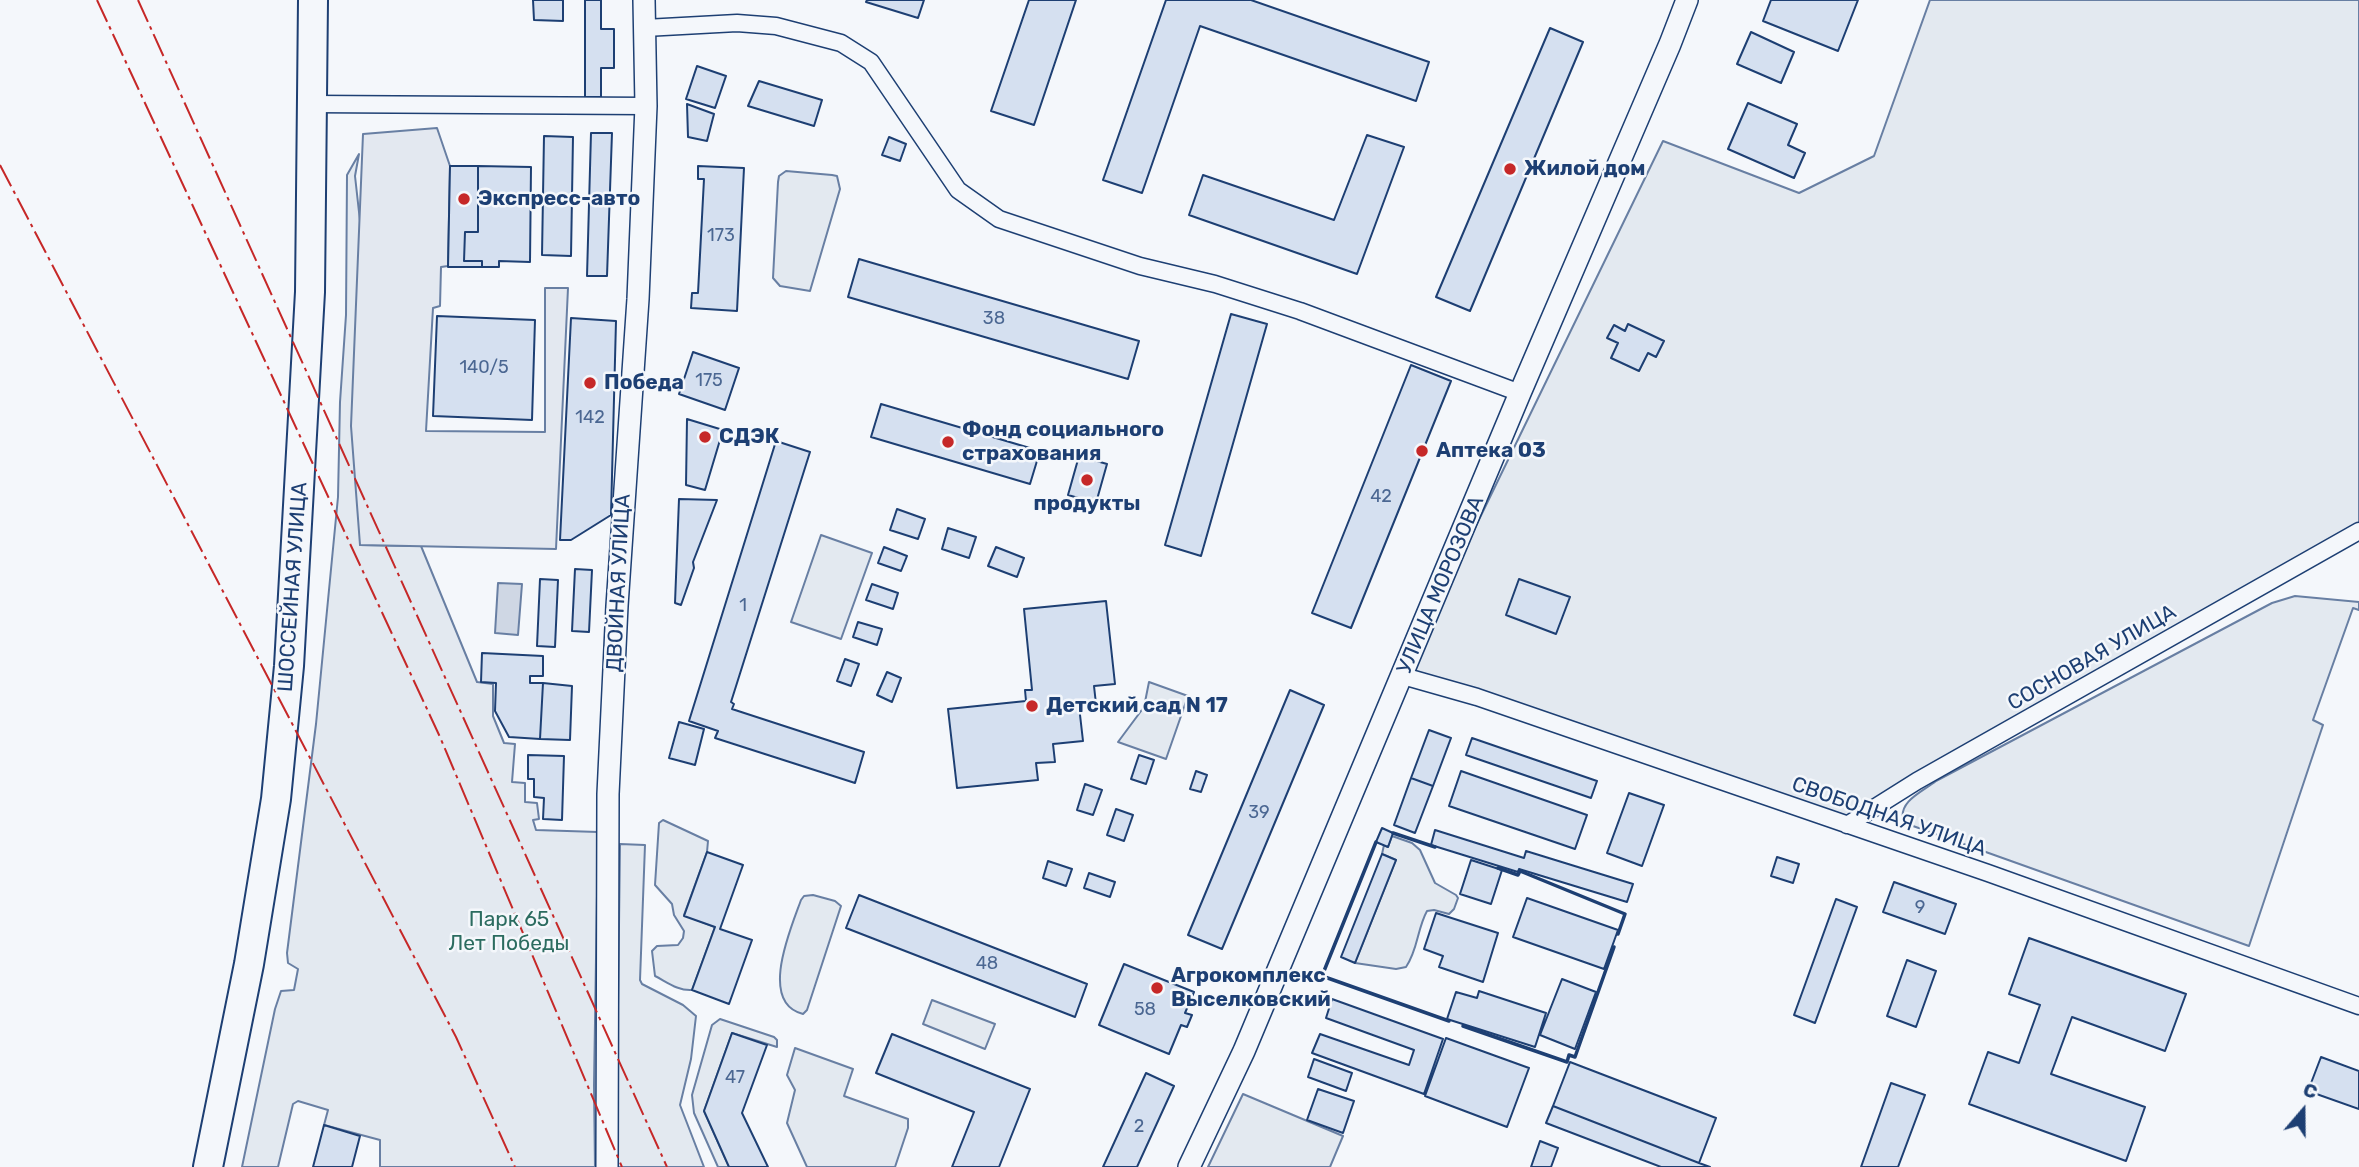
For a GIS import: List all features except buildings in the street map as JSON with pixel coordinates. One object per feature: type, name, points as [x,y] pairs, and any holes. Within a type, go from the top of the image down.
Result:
[{"type":"highway","name":"ШОССЕЙНАЯ УЛИЦА","points":[[208,1167],[249,964],[276,799],[290,653],[310,292],[313,0]]},
{"type":"street","name":"ДВОЙНАЯ УЛИЦА","points":[[607,1167],[608,794],[617,606],[638,299],[646,106],[645,0]]},
{"type":"street","name":"УЛИЦА МОРОЗОВА","points":[[1189,1167],[1244,1051],[1687,0]]},
{"type":"street","points":[[645,28],[737,23],[776,26],[841,43],[871,62],[958,190],[999,219],[1140,266],[1215,284],[1300,311],[1520,393]]},
{"type":"street","points":[[312,104],[646,106]]},
{"type":"street","name":"СОСНОВАЯ УЛИЦА","points":[[1847,825],[1917,781],[2359,531]]},
{"type":"street","name":"СВОБОДНАЯ УЛИЦА","points":[[1402,676],[1478,697],[2359,1006]]},
{"type":"green space","points":[[1930,0],[2359,0],[2359,531],[1847,825],[1403,676],[1663,141],[1799,193],[1874,156]]},
{"type":"green space","name":"Парк 65 Лет Победы","points":[[359,154],[355,176],[360,221],[360,545],[421,546],[477,682],[493,684],[493,716],[504,743],[515,744],[512,782],[525,783],[525,802],[537,803],[539,819],[533,820],[536,830],[598,832],[595,1167],[380,1167],[380,1140],[324,1125],[328,1110],[298,1101],[293,1104],[278,1167],[242,1167],[275,1009],[281,991],[294,990],[298,969],[288,963],[287,953],[316,724],[338,497],[340,402],[346,315],[347,175]]},
{"type":"green space","points":[[786,171],[837,176],[840,189],[810,291],[780,286],[773,278],[778,182],[779,176]]},
{"type":"green space","points":[[821,535],[872,553],[841,639],[791,622]]},
{"type":"green space","points":[[2295,596],[2359,602],[2359,610],[2353,608],[2313,720],[2323,725],[2249,946],[1913,826],[1903,820],[1904,807],[1908,802],[1936,781],[2272,603]]},
{"type":"green space","points":[[1149,682],[1188,696],[1166,759],[1118,742],[1144,707]]},
{"type":"green space","points":[[663,820],[708,841],[707,852],[684,915],[715,927],[692,990],[677,988],[655,976],[652,951],[657,946],[678,945],[684,931],[674,915],[672,904],[655,885],[659,823]]},
{"type":"green space","points":[[1392,836],[1412,843],[1420,850],[1435,883],[1458,898],[1449,914],[1427,911],[1410,960],[1406,967],[1396,969],[1355,963],[1396,860],[1382,854],[1384,845],[1388,847]]},
{"type":"green space","points":[[620,844],[645,845],[640,980],[642,984],[683,1005],[696,1016],[691,1059],[680,1105],[704,1167],[616,1167]]},
{"type":"green space","points":[[813,895],[835,901],[841,906],[807,1010],[803,1014],[790,1007],[782,995],[781,963],[801,900],[804,896]]},
{"type":"green space","points":[[932,1000],[995,1024],[985,1049],[923,1024]]},
{"type":"green space","points":[[720,1019],[777,1040],[777,1047],[732,1033],[704,1111],[729,1167],[718,1167],[694,1113],[692,1095],[712,1025]]},
{"type":"green space","points":[[795,1048],[853,1069],[844,1096],[908,1119],[908,1128],[895,1167],[807,1167],[787,1123],[795,1090],[787,1075]]},
{"type":"green space","points":[[1243,1094],[1343,1136],[1330,1167],[1208,1167]]},
{"type":"shaded area","points":[[437,128],[450,166],[448,266],[441,267],[440,306],[433,308],[426,431],[545,432],[545,288],[568,288],[556,549],[360,545],[351,426],[363,134]]},
{"type":"shaded area","points":[[498,583],[522,584],[518,635],[495,633]]},
{"type":"wall","points":[[1393,833],[1435,847]]},
{"type":"wall","points":[[1376,842],[1322,976],[1449,1021]]},
{"type":"wall","points":[[1498,868],[1518,875],[1520,871],[1625,914],[1618,934]]},
{"type":"wall","points":[[1463,1026],[1567,1062],[1569,1055],[1575,1057],[1614,947]]},
{"type":"power","points":[[97,0],[440,737],[622,1167]]},
{"type":"power","points":[[138,0],[667,1167]]},
{"type":"power","points":[[0,165],[456,1037],[515,1167]]},
{"type":"place","name":"Жилой дом","points":[[1510,169]]},
{"type":"place","name":"Экспресс-авто","points":[[464,199]]},
{"type":"place","name":"Победа","points":[[590,383]]},
{"type":"place","name":"СДЭК","points":[[705,437]]},
{"type":"place","name":"Фонд социального страхования","points":[[948,442]]},
{"type":"place","name":"Аптека 03","points":[[1422,451]]},
{"type":"place","name":"продукты","points":[[1087,480]]},
{"type":"place","name":"Детский сад N 17","points":[[1032,706]]},
{"type":"place","name":"Агрокомплекс Выселковский","points":[[1157,988]]}]
